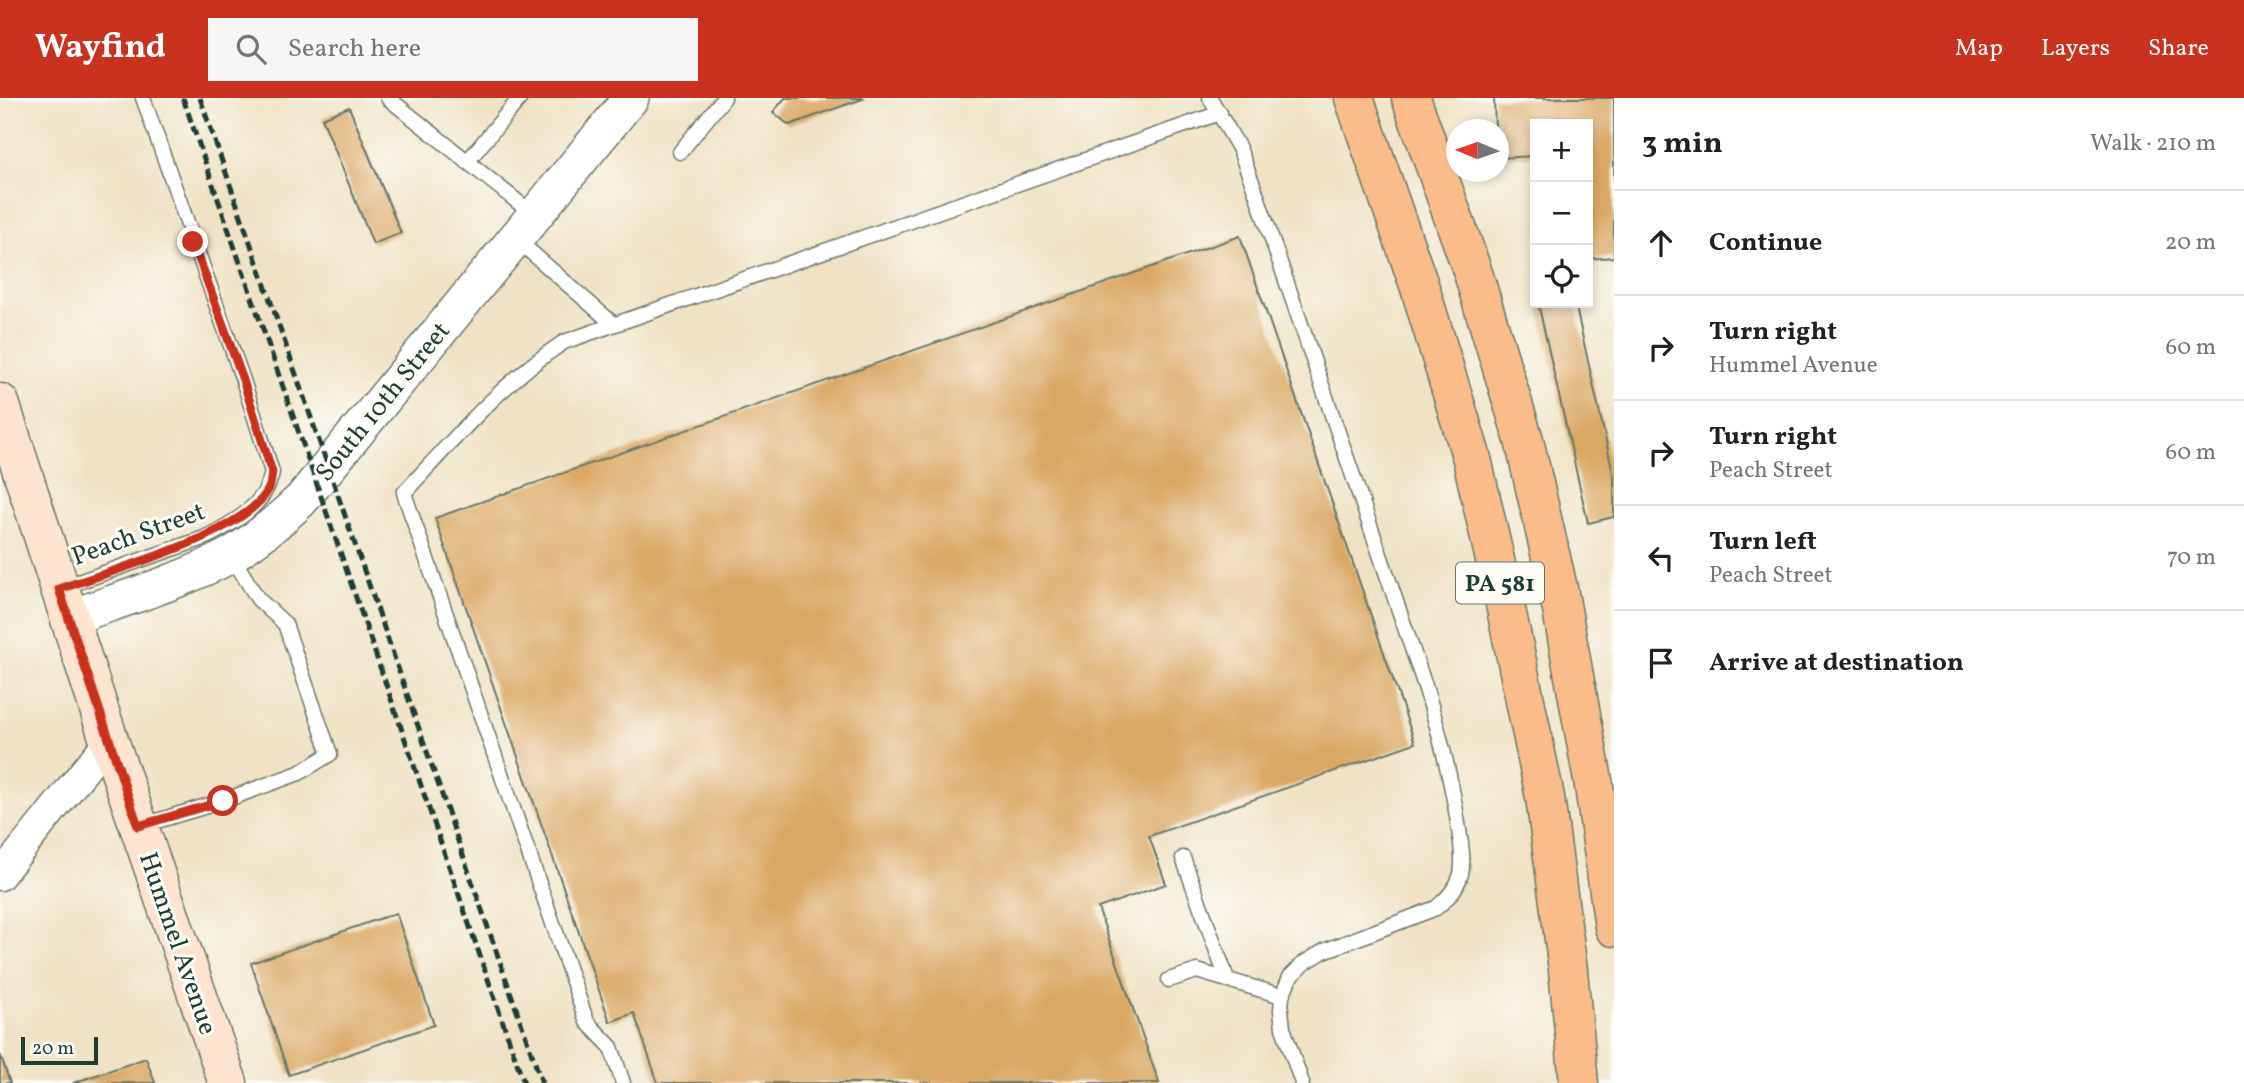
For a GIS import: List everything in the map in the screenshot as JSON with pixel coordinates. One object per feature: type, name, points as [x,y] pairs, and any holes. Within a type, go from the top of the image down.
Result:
[{"type":"highway","name":"PA 581","points":[[1354,98],[1420,288],[1472,459],[1545,797],[1568,970],[1579,1083]]},
{"type":"highway","name":"PA 581","points":[[1411,98],[1473,273],[1524,440],[1558,588],[1594,786],[1614,927]]},
{"type":"main road","name":"Hummel Avenue","points":[[0,403],[109,740],[228,1083]]},
{"type":"street","name":"South 10th Street","points":[[64,603],[189,575],[231,555],[274,526],[300,500],[631,98]]},
{"type":"street","points":[[0,876],[109,740]]},
{"type":"lane","name":"Peach Street","points":[[64,603],[220,530],[243,515],[263,497],[269,488],[272,472],[243,380],[144,98]]},
{"type":"lane","points":[[388,98],[467,162],[612,323]]},
{"type":"lane","points":[[467,162],[520,98]]},
{"type":"lane","points":[[680,152],[724,98]]},
{"type":"lane","points":[[1210,98],[1239,148],[1255,190],[1425,686],[1455,798],[1461,845],[1461,873],[1450,897],[1436,908],[1324,951],[1304,963],[1290,977],[1282,996],[1283,1028],[1302,1083]]},
{"type":"lane","points":[[623,1083],[611,1047],[587,1022],[404,493],[495,394],[533,362],[564,342],[612,323],[1220,113]]},
{"type":"lane","points":[[138,826],[223,801],[299,773],[330,754],[285,624],[258,598],[231,555]]},
{"type":"lane","points":[[1183,858],[1227,979]]},
{"type":"lane","points":[[1169,980],[1197,971],[1282,996]]},
{"type":"building","points":[[785,98],[865,98],[789,125],[773,112]]},
{"type":"building","points":[[1494,98],[1614,98],[1614,257],[1593,259],[1593,119],[1530,119],[1530,156],[1509,157],[1509,119],[1495,119]]},
{"type":"building","points":[[349,107],[401,233],[373,244],[322,118]]},
{"type":"building","points":[[1240,236],[1415,743],[1149,836],[1166,884],[1098,908],[1159,1083],[658,1083],[634,1013],[610,1022],[435,518]]},
{"type":"building","points":[[1539,308],[1576,308],[1614,477],[1614,517],[1588,523]]},
{"type":"building","points":[[396,913],[434,1025],[289,1075],[251,963]]},
{"type":"building","points":[[0,1054],[10,1083],[0,1083]]},
{"type":"building","points":[[146,1058],[155,1083],[73,1083]]},
{"type":"railway","points":[[183,98],[524,1083]]},
{"type":"railway","points":[[200,98],[542,1083]]},
{"type":"route","points":[[193,242],[243,380],[272,472],[269,488],[243,515],[204,538],[59,589],[138,826],[223,801]]}]
